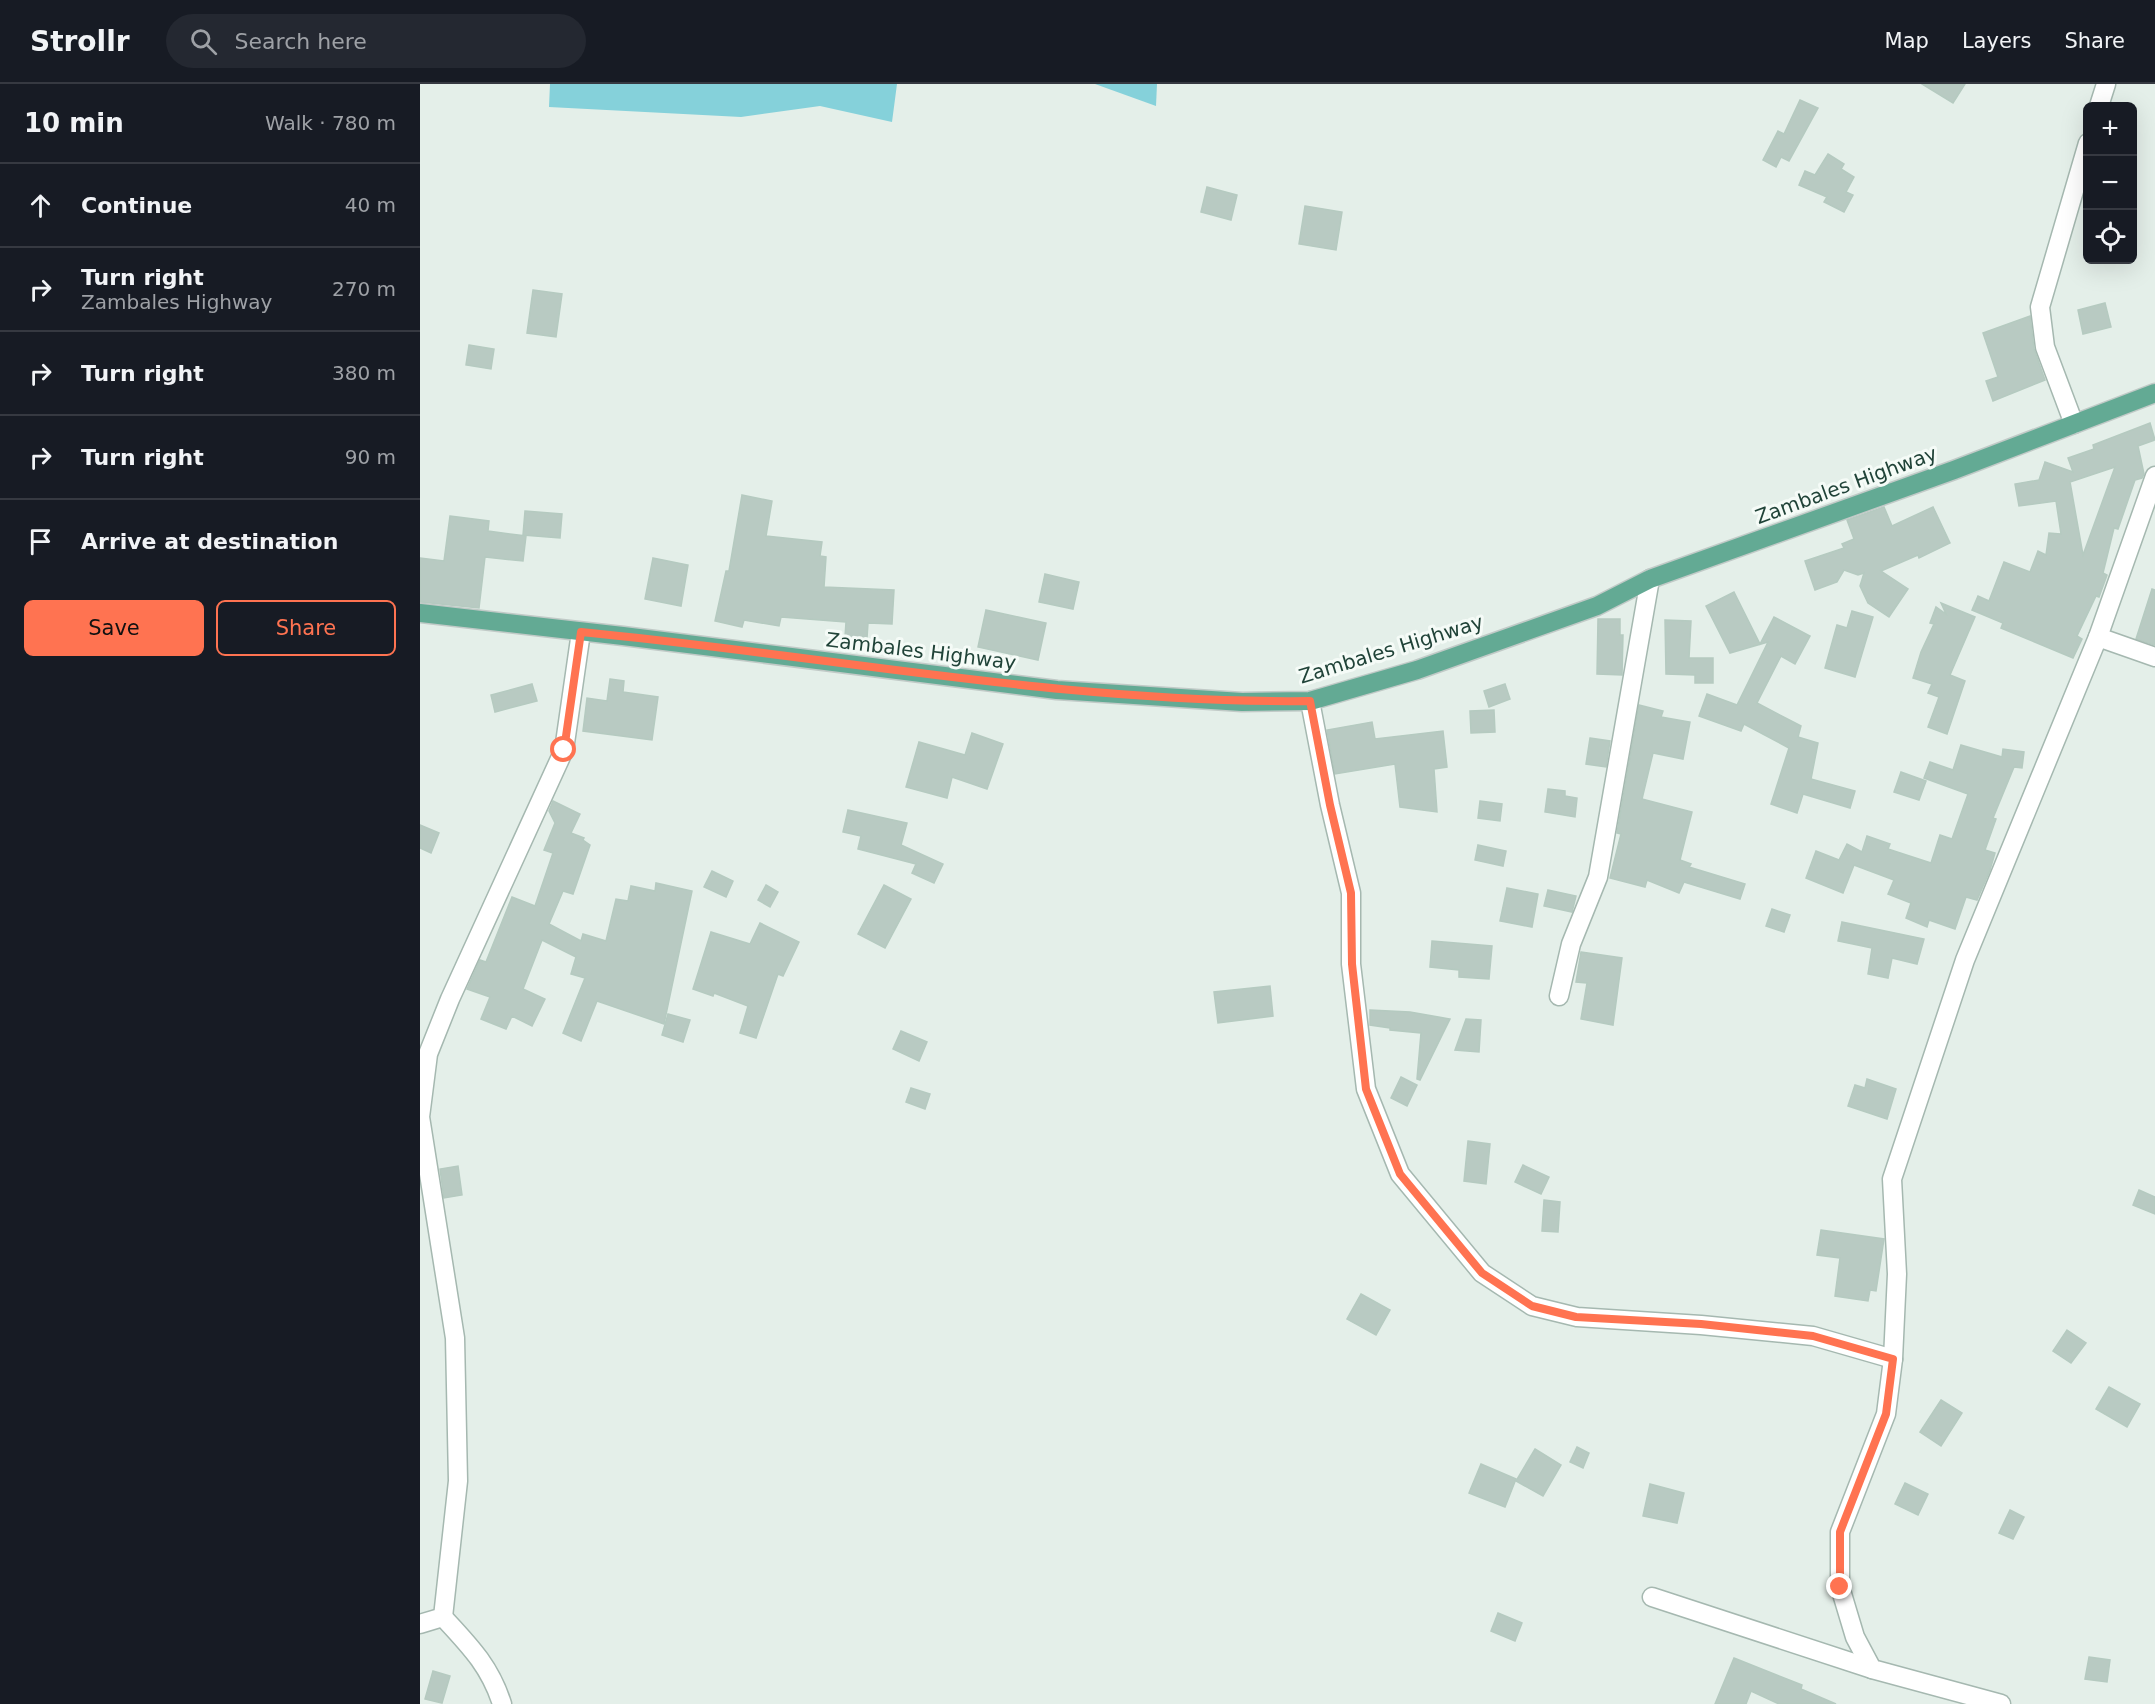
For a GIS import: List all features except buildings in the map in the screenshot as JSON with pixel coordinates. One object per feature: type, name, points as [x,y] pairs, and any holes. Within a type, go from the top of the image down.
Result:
[{"type":"main road","name":"Zambales Highway","points":[[420,613],[1057,690],[1242,702],[1310,701],[1417,670],[1586,610],[1650,579],[1954,470],[2155,393]]},
{"type":"street","points":[[2100,102],[2106,84]]},
{"type":"street","points":[[2074,424],[2046,347],[2040,307],[2084,156]]},
{"type":"street","points":[[1872,1669],[1855,1637],[1840,1587],[1840,1532],[1886,1414],[1893,1359],[1897,1274],[1892,1179],[1965,960],[2098,637],[2155,476]]},
{"type":"street","points":[[1559,996],[1571,944],[1598,877],[1650,579]]},
{"type":"street","points":[[502,1704],[486,1667],[443,1617],[458,1481],[455,1338],[420,1117],[428,1054],[450,999],[564,750],[581,632]]},
{"type":"street","points":[[2098,637],[2155,657]]},
{"type":"street","points":[[1310,701],[1330,805],[1351,893],[1352,964],[1366,1089],[1400,1174],[1482,1273],[1532,1306],[1576,1317],[1701,1324],[1813,1336],[1893,1359]]},
{"type":"street","points":[[1652,1597],[1872,1669],[2001,1704]]},
{"type":"street","points":[[420,1624],[443,1617]]},
{"type":"water","points":[[550,84],[897,84],[892,122],[820,106],[741,117],[549,107]]},
{"type":"water","points":[[1095,84],[1157,84],[1156,106]]},
{"type":"route","points":[[564,750],[581,632],[1057,690],[1242,702],[1310,701],[1330,805],[1351,893],[1352,964],[1366,1089],[1400,1174],[1482,1273],[1532,1306],[1576,1317],[1701,1324],[1813,1336],[1893,1359],[1886,1414],[1840,1532],[1840,1587]]}]
